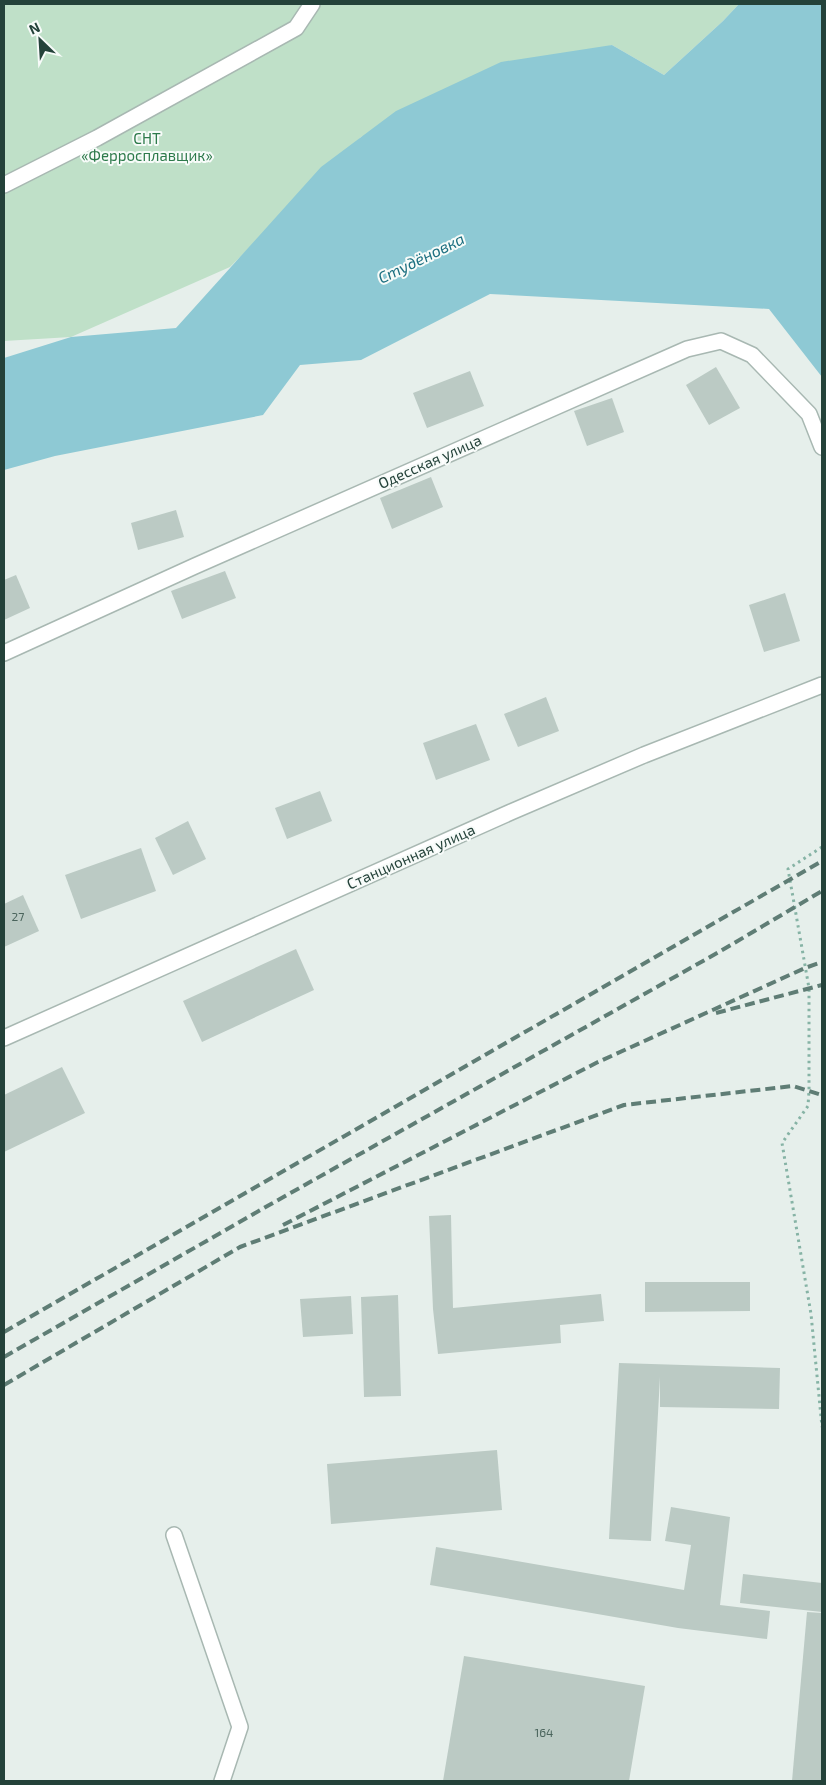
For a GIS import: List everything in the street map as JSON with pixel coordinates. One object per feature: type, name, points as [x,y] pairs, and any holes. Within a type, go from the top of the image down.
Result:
[{"type":"street","points":[[4,185],[97,138],[296,28],[312,4]]},
{"type":"street","name":"Одесская улица","points":[[4,653],[194,566],[688,349],[721,341],[752,355],[809,414],[822,447]]},
{"type":"street","name":"Станционная улица","points":[[4,1038],[529,804],[644,755],[822,686]]},
{"type":"street","points":[[174,1535],[240,1727],[222,1781]]},
{"type":"path","points":[[822,847],[788,869],[808,988],[809,1091],[808,1106],[782,1143],[811,1314],[822,1427]]},
{"type":"green space","name":"СНТ «Ферросплавщик»","points":[[4,4],[739,4],[664,75],[612,45],[361,137],[230,267],[71,337],[4,341]]},
{"type":"water","name":"Студёновка","points":[[739,4],[822,4],[822,377],[769,309],[490,294],[361,360],[300,365],[263,415],[55,456],[4,470],[4,358],[71,337],[176,328],[321,167],[396,111],[501,62],[612,45],[664,75]]},
{"type":"building","points":[[716,367],[740,408],[709,425],[686,385]]},
{"type":"building","points":[[470,371],[484,406],[427,428],[413,393]]},
{"type":"building","points":[[612,398],[624,432],[587,446],[574,411]]},
{"type":"building","points":[[431,477],[443,507],[392,529],[380,498]]},
{"type":"building","points":[[176,510],[184,537],[138,550],[131,523]]},
{"type":"building","points":[[225,571],[236,598],[182,619],[171,591]]},
{"type":"building","points":[[16,575],[30,608],[4,620],[4,580]]},
{"type":"building","points":[[785,593],[800,641],[764,652],[749,605]]},
{"type":"building","points":[[546,697],[559,731],[518,747],[504,714]]},
{"type":"building","points":[[476,724],[490,760],[436,780],[423,743]]},
{"type":"building","points":[[320,791],[332,821],[287,839],[275,808]]},
{"type":"building","points":[[188,821],[206,859],[173,875],[155,838]]},
{"type":"building","points":[[141,848],[156,891],[81,919],[65,875]]},
{"type":"building","points":[[23,895],[39,931],[4,947],[4,904]]},
{"type":"building","points":[[296,949],[314,990],[202,1042],[183,1001]]},
{"type":"building","points":[[62,1067],[85,1113],[4,1152],[4,1095]]},
{"type":"building","points":[[451,1215],[453,1308],[601,1294],[604,1321],[560,1325],[561,1343],[438,1354],[433,1309],[429,1216]]},
{"type":"building","points":[[645,1282],[750,1282],[750,1311],[645,1312]]},
{"type":"building","points":[[398,1295],[401,1396],[364,1397],[361,1297]]},
{"type":"building","points":[[351,1296],[353,1334],[303,1337],[300,1299]]},
{"type":"building","points":[[619,1363],[780,1368],[779,1409],[660,1407],[660,1377],[651,1541],[609,1539]]},
{"type":"building","points":[[497,1450],[502,1510],[331,1524],[327,1464]]},
{"type":"building","points":[[671,1507],[730,1517],[720,1605],[770,1611],[767,1639],[678,1628],[430,1585],[436,1547],[684,1590],[691,1545],[665,1541]]},
{"type":"building","points":[[743,1574],[822,1583],[822,1612],[740,1603]]},
{"type":"building","points":[[807,1612],[822,1613],[822,1781],[792,1781]]},
{"type":"building","points":[[464,1656],[645,1686],[629,1781],[443,1781]]},
{"type":"railway","points":[[4,1332],[822,861]]},
{"type":"railway","points":[[4,1357],[271,1204],[719,952],[822,891]]},
{"type":"railway","points":[[283,1225],[596,1063],[822,962]]},
{"type":"railway","points":[[716,1013],[822,985]]},
{"type":"railway","points":[[4,1385],[240,1247],[624,1105],[793,1086],[822,1095]]}]
